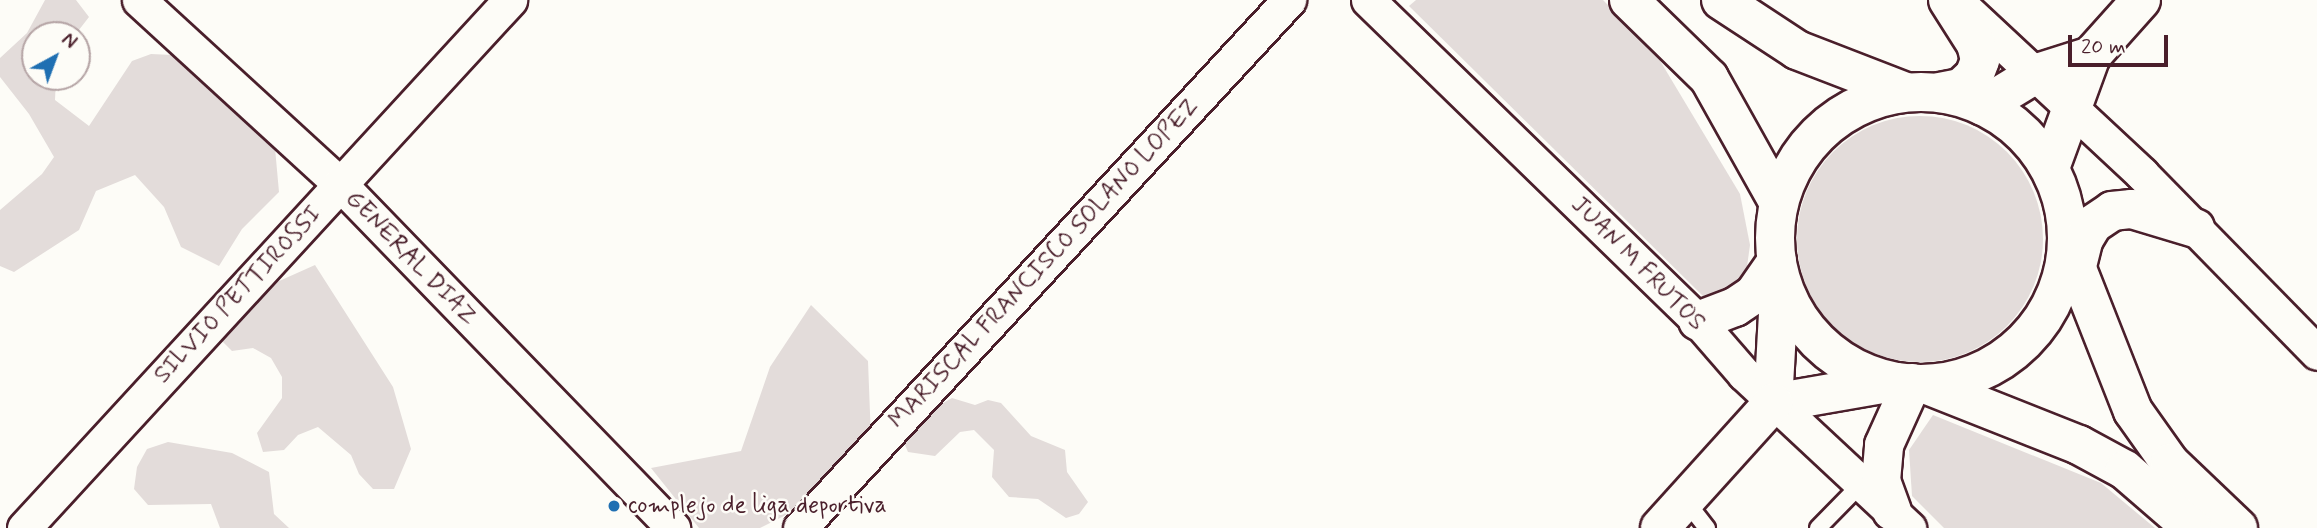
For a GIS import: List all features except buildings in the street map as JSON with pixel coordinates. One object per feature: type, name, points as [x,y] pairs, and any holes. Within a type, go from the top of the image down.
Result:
[{"type":"main road","points":[[1629,0],[1709,78],[1779,203]]},
{"type":"main road","points":[[1721,0],[1797,51],[1923,92],[1983,106],[2022,132],[2050,168],[2064,206],[2072,258],[2133,411],[2170,463],[2238,528]]},
{"type":"main road","points":[[1660,528],[1696,514],[1773,403],[1779,203],[1804,149],[1825,127],[1877,98],[1961,88],[1974,76],[1980,60],[1976,44],[1948,0]]},
{"type":"main road","points":[[2050,168],[2091,55],[2141,0]]},
{"type":"main road","points":[[1983,106],[2037,73],[2091,55]]},
{"type":"main road","points":[[1773,403],[1978,373],[2024,343],[2055,299],[2072,258],[2093,224],[2112,211],[2132,209],[2195,228]]},
{"type":"main road","points":[[1698,321],[1735,307],[1754,294],[1779,268]]},
{"type":"main road","points":[[1779,268],[1793,306],[1828,349],[1865,373],[1911,383],[2079,445],[2114,464],[2192,528]]},
{"type":"main road","points":[[1901,520],[1881,481],[1884,445],[1911,383]]},
{"type":"street","name":"GENERAL DIAZ","points":[[139,0],[340,184],[673,528]]},
{"type":"street","name":"SILVIO PETTIROSSI","points":[[24,528],[510,0]]},
{"type":"street","name":"MARISCAL FRANCISCO SOLANO LOPEZ","points":[[800,528],[1289,0]]},
{"type":"street","name":"JUAN M FRUTOS","points":[[1368,0],[1698,321],[1773,403],[1901,520]]},
{"type":"street","points":[[1956,0],[2072,106],[2317,353]]},
{"type":"lane","points":[[1818,528],[1862,483]]},
{"type":"shaded area","points":[[45,0],[76,0],[89,17],[86,21],[34,21]]},
{"type":"shaded area","points":[[1416,0],[1603,0],[1656,54],[1740,194],[1750,245],[1746,274],[1706,299],[1409,6]]},
{"type":"shaded area","points":[[21,39],[21,91],[55,91],[55,100],[89,126],[132,61],[151,54],[194,56],[258,107],[275,148],[279,192],[242,229],[219,266],[181,247],[164,207],[135,175],[96,191],[79,230],[14,272],[0,266],[0,210],[42,174],[54,157],[29,114],[0,77],[0,58]]},
{"type":"shaded area","points":[[1920,116],[1967,126],[1988,137],[2007,152],[2022,171],[2033,192],[2043,239],[2033,286],[2022,307],[2007,326],[1988,341],[1967,352],[1920,362],[1873,352],[1852,341],[1833,326],[1818,307],[1807,286],[1797,239],[1807,192],[1818,171],[1833,152],[1852,137],[1873,126]]},
{"type":"shaded area","points":[[315,265],[393,387],[411,449],[394,489],[373,489],[359,474],[351,455],[318,427],[298,435],[284,450],[263,452],[257,433],[282,398],[282,377],[271,358],[253,348],[232,351],[217,336],[277,282]]},
{"type":"shaded area","points":[[811,305],[868,361],[871,439],[804,506],[760,528],[699,528],[651,468],[741,451],[770,367]]},
{"type":"shaded area","points":[[952,398],[975,405],[988,400],[1001,403],[1031,436],[1065,450],[1067,472],[1088,502],[1079,514],[1066,518],[1038,499],[1009,497],[992,477],[994,450],[974,430],[960,432],[935,456],[908,452],[905,445],[910,432],[929,411]]},
{"type":"shaded area","points":[[1933,415],[2101,483],[2155,528],[1944,528],[1912,496],[1909,450]]},
{"type":"shaded area","points":[[168,442],[232,453],[269,472],[274,514],[289,528],[220,528],[211,504],[148,505],[134,489],[137,467],[147,449]]},
{"type":"place","name":"complejo de liga deportiva","points":[[614,506]]}]
